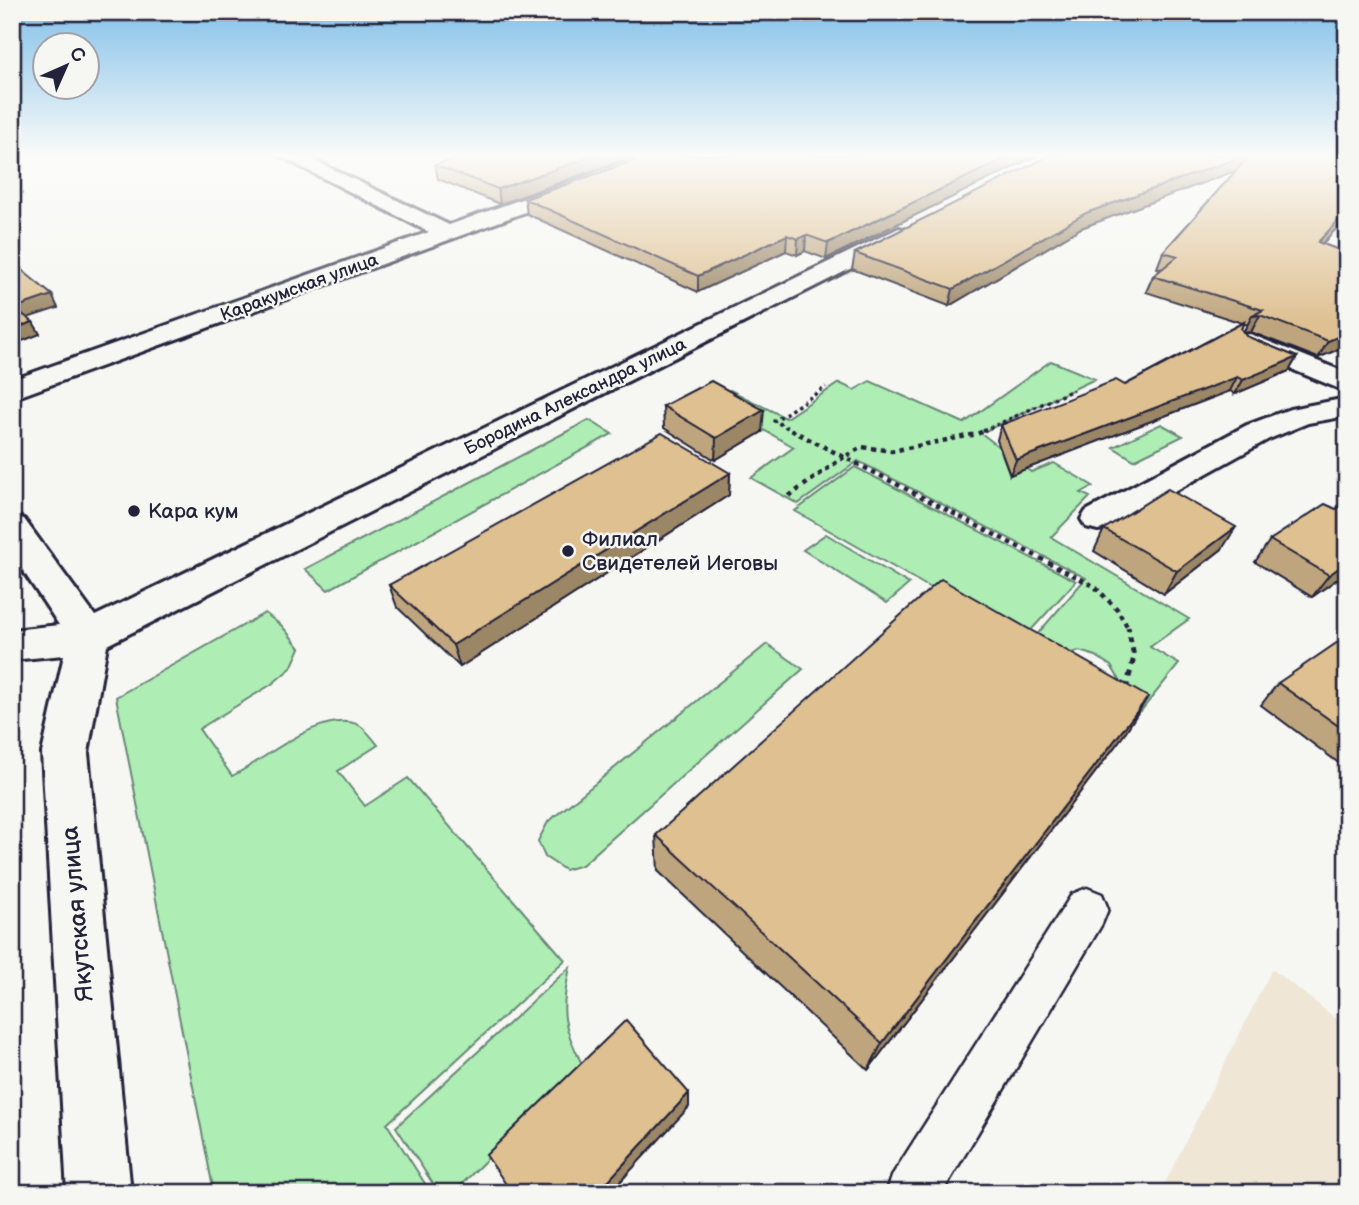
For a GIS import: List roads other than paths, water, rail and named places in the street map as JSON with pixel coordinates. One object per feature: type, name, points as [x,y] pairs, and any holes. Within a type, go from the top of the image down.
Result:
[{"type":"street","points":[[403,211],[448,233]]},
{"type":"street","name":"Каракумская улица","points":[[12,390],[508,211]]},
{"type":"street","name":"Бородина Александра улица","points":[[88,637],[923,223]]},
{"type":"street","points":[[1250,342],[1347,383]]},
{"type":"street","points":[[1098,519],[1258,432],[1301,415],[1347,407]]},
{"type":"street","points":[[12,527],[88,637],[12,645]]},
{"type":"street","name":"Якутская улица","points":[[88,637],[65,753],[99,1193]]},
{"type":"lane","points":[[912,1193],[1087,909]]},
{"type":"place","name":"Кара кум","points":[[134,511]]},
{"type":"place","name":"Филиал Свидетелей Иеговы","points":[[568,551]]}]
